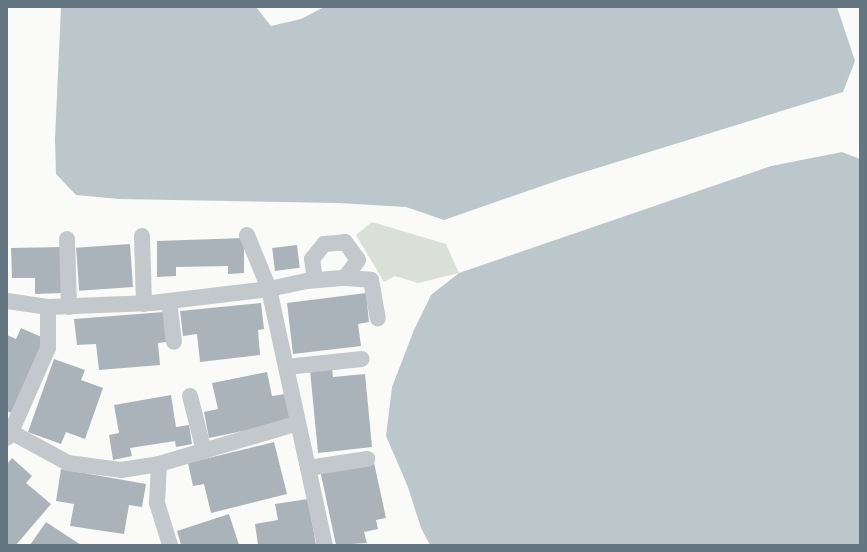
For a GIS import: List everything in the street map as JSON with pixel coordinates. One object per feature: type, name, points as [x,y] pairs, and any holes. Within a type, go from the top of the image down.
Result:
[{"type":"lane","points":[[247,235],[269,289],[325,545]]},
{"type":"lane","points":[[142,236],[144,304]]},
{"type":"lane","points":[[67,239],[69,307]]},
{"type":"lane","points":[[315,280],[312,259],[324,244],[345,242],[358,260],[345,278]]},
{"type":"lane","points":[[7,301],[48,307],[144,304],[269,289],[315,280],[345,278],[371,280],[378,318]]},
{"type":"lane","points":[[169,301],[174,342]]},
{"type":"lane","points":[[48,307],[48,348],[10,429],[68,463],[121,470],[159,464],[298,423]]},
{"type":"lane","points":[[286,367],[362,360]]},
{"type":"lane","points":[[190,396],[204,451]]},
{"type":"lane","points":[[308,468],[367,459]]},
{"type":"lane","points":[[159,464],[157,503],[170,545]]},
{"type":"shaded area","points":[[61,7],[256,7],[271,26],[301,19],[324,7],[837,7],[855,61],[843,92],[565,178],[444,220],[406,207],[338,203],[119,199],[76,195],[56,174],[55,139]]},
{"type":"shaded area","points":[[842,152],[860,159],[860,545],[430,545],[421,528],[408,487],[386,436],[392,387],[414,330],[431,295],[459,273],[771,166]]},
{"type":"shaded area","points":[[372,222],[446,244],[459,273],[418,283],[395,276],[384,282],[356,235]]},
{"type":"building","points":[[244,238],[244,273],[228,274],[228,266],[176,267],[176,276],[157,277],[157,241]]},
{"type":"building","points":[[130,244],[133,287],[79,291],[76,248]]},
{"type":"building","points":[[297,245],[300,268],[275,271],[272,248]]},
{"type":"building","points":[[62,247],[63,293],[35,294],[35,278],[12,278],[11,248]]},
{"type":"building","points":[[366,293],[369,322],[358,324],[361,346],[293,354],[287,303]]},
{"type":"building","points":[[261,303],[264,329],[258,330],[260,355],[200,362],[197,334],[183,336],[180,311]]},
{"type":"building","points":[[164,312],[166,342],[158,343],[160,365],[99,370],[96,344],[77,345],[74,319]]},
{"type":"building","points":[[21,328],[46,339],[11,413],[7,411],[7,335],[16,339]]},
{"type":"building","points":[[54,359],[85,370],[81,380],[103,388],[85,439],[66,432],[61,444],[28,432]]},
{"type":"building","points":[[332,368],[333,377],[365,374],[372,447],[318,453],[310,370]]},
{"type":"building","points":[[267,372],[272,396],[285,394],[291,421],[209,438],[204,412],[218,409],[212,383]]},
{"type":"building","points":[[171,395],[176,427],[189,425],[192,444],[176,447],[175,441],[130,448],[132,456],[113,460],[109,435],[119,433],[114,405]]},
{"type":"building","points":[[274,442],[287,494],[211,513],[204,484],[193,486],[188,463]]},
{"type":"building","points":[[12,458],[32,476],[26,483],[51,504],[16,545],[7,545],[7,464]]},
{"type":"building","points":[[373,458],[386,518],[376,520],[378,529],[364,532],[367,543],[336,545],[320,470]]},
{"type":"building","points":[[61,469],[146,484],[142,507],[129,505],[124,534],[70,526],[74,504],[56,501]]},
{"type":"building","points":[[308,499],[316,545],[258,545],[255,524],[278,520],[275,504]]},
{"type":"building","points":[[229,514],[239,545],[181,545],[177,531]]},
{"type":"building","points":[[46,522],[81,545],[30,545]]}]
